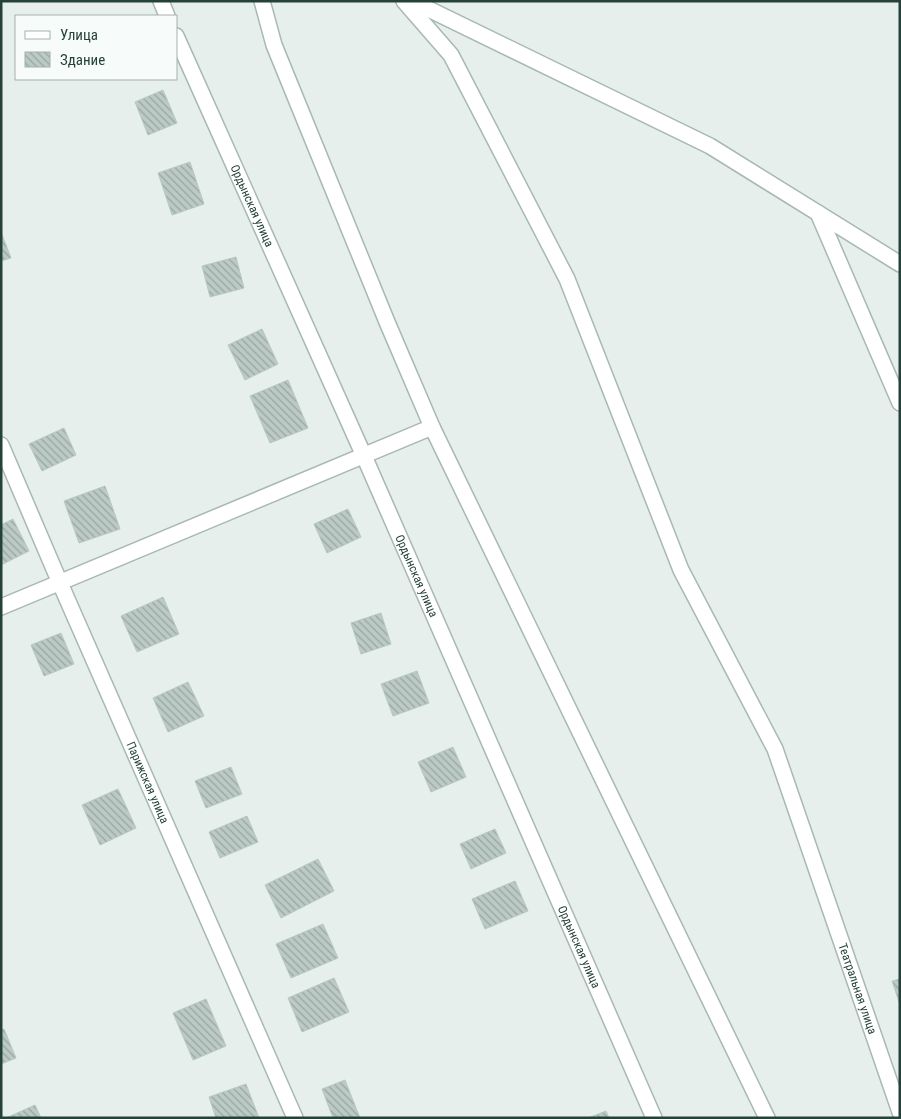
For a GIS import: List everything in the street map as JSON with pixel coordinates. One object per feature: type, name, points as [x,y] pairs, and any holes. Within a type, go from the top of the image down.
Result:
[{"type":"street","points":[[161,1],[167,15]]},
{"type":"street","points":[[262,1],[274,45],[432,427],[767,1118]]},
{"type":"street","name":"Театральная улица","points":[[404,1],[451,55],[567,279],[681,570],[775,748],[900,1112]]},
{"type":"street","points":[[412,1],[710,146],[900,264]]},
{"type":"street","name":"Ордынская улица","points":[[178,40],[364,456],[654,1118]]},
{"type":"street","points":[[818,213],[900,403]]},
{"type":"street","points":[[1,607],[432,427]]},
{"type":"street","name":"Парижская улица","points":[[1,445],[295,1118]]},
{"type":"building","points":[[163,90],[177,123],[148,135],[135,102]]},
{"type":"building","points":[[190,162],[204,204],[172,215],[158,173]]},
{"type":"building","points":[[1,232],[11,258],[1,261]]},
{"type":"building","points":[[236,257],[244,288],[210,297],[202,266]]},
{"type":"building","points":[[262,329],[278,364],[245,380],[228,345]]},
{"type":"building","points":[[288,380],[308,428],[270,443],[250,396]]},
{"type":"building","points":[[64,428],[76,455],[42,471],[29,444]]},
{"type":"building","points":[[105,486],[120,529],[79,543],[64,501]]},
{"type":"building","points":[[348,509],[361,537],[327,553],[314,524]]},
{"type":"building","points":[[13,519],[29,551],[1,565],[1,525]]},
{"type":"building","points":[[163,597],[179,634],[137,652],[121,616]]},
{"type":"building","points":[[381,613],[391,644],[361,654],[351,623]]},
{"type":"building","points":[[61,633],[74,664],[44,676],[31,645]]},
{"type":"building","points":[[417,671],[429,703],[393,716],[381,684]]},
{"type":"building","points":[[188,682],[204,716],[168,732],[153,698]]},
{"type":"building","points":[[453,747],[466,777],[431,792],[418,762]]},
{"type":"building","points":[[231,767],[242,794],[206,808],[195,781]]},
{"type":"building","points":[[118,789],[136,828],[100,845],[82,805]]},
{"type":"building","points":[[247,816],[258,842],[220,858],[209,832]]},
{"type":"building","points":[[495,829],[506,853],[471,869],[460,844]]},
{"type":"building","points":[[318,859],[334,891],[281,918],[265,885]]},
{"type":"building","points":[[515,881],[528,911],[485,929],[472,899]]},
{"type":"building","points":[[323,924],[338,958],[291,978],[276,944]]},
{"type":"building","points":[[334,978],[349,1012],[302,1032],[288,998]]},
{"type":"building","points":[[900,979],[900,1005],[892,981]]},
{"type":"building","points":[[206,999],[226,1046],[193,1060],[173,1013]]},
{"type":"building","points":[[4,1029],[16,1058],[1,1064],[1,1030]]},
{"type":"building","points":[[345,1080],[360,1118],[333,1118],[322,1089]]},
{"type":"building","points":[[246,1084],[259,1118],[216,1118],[209,1097]]},
{"type":"building","points":[[35,1105],[41,1118],[6,1118]]},
{"type":"building","points":[[606,1111],[609,1118],[588,1118]]}]
